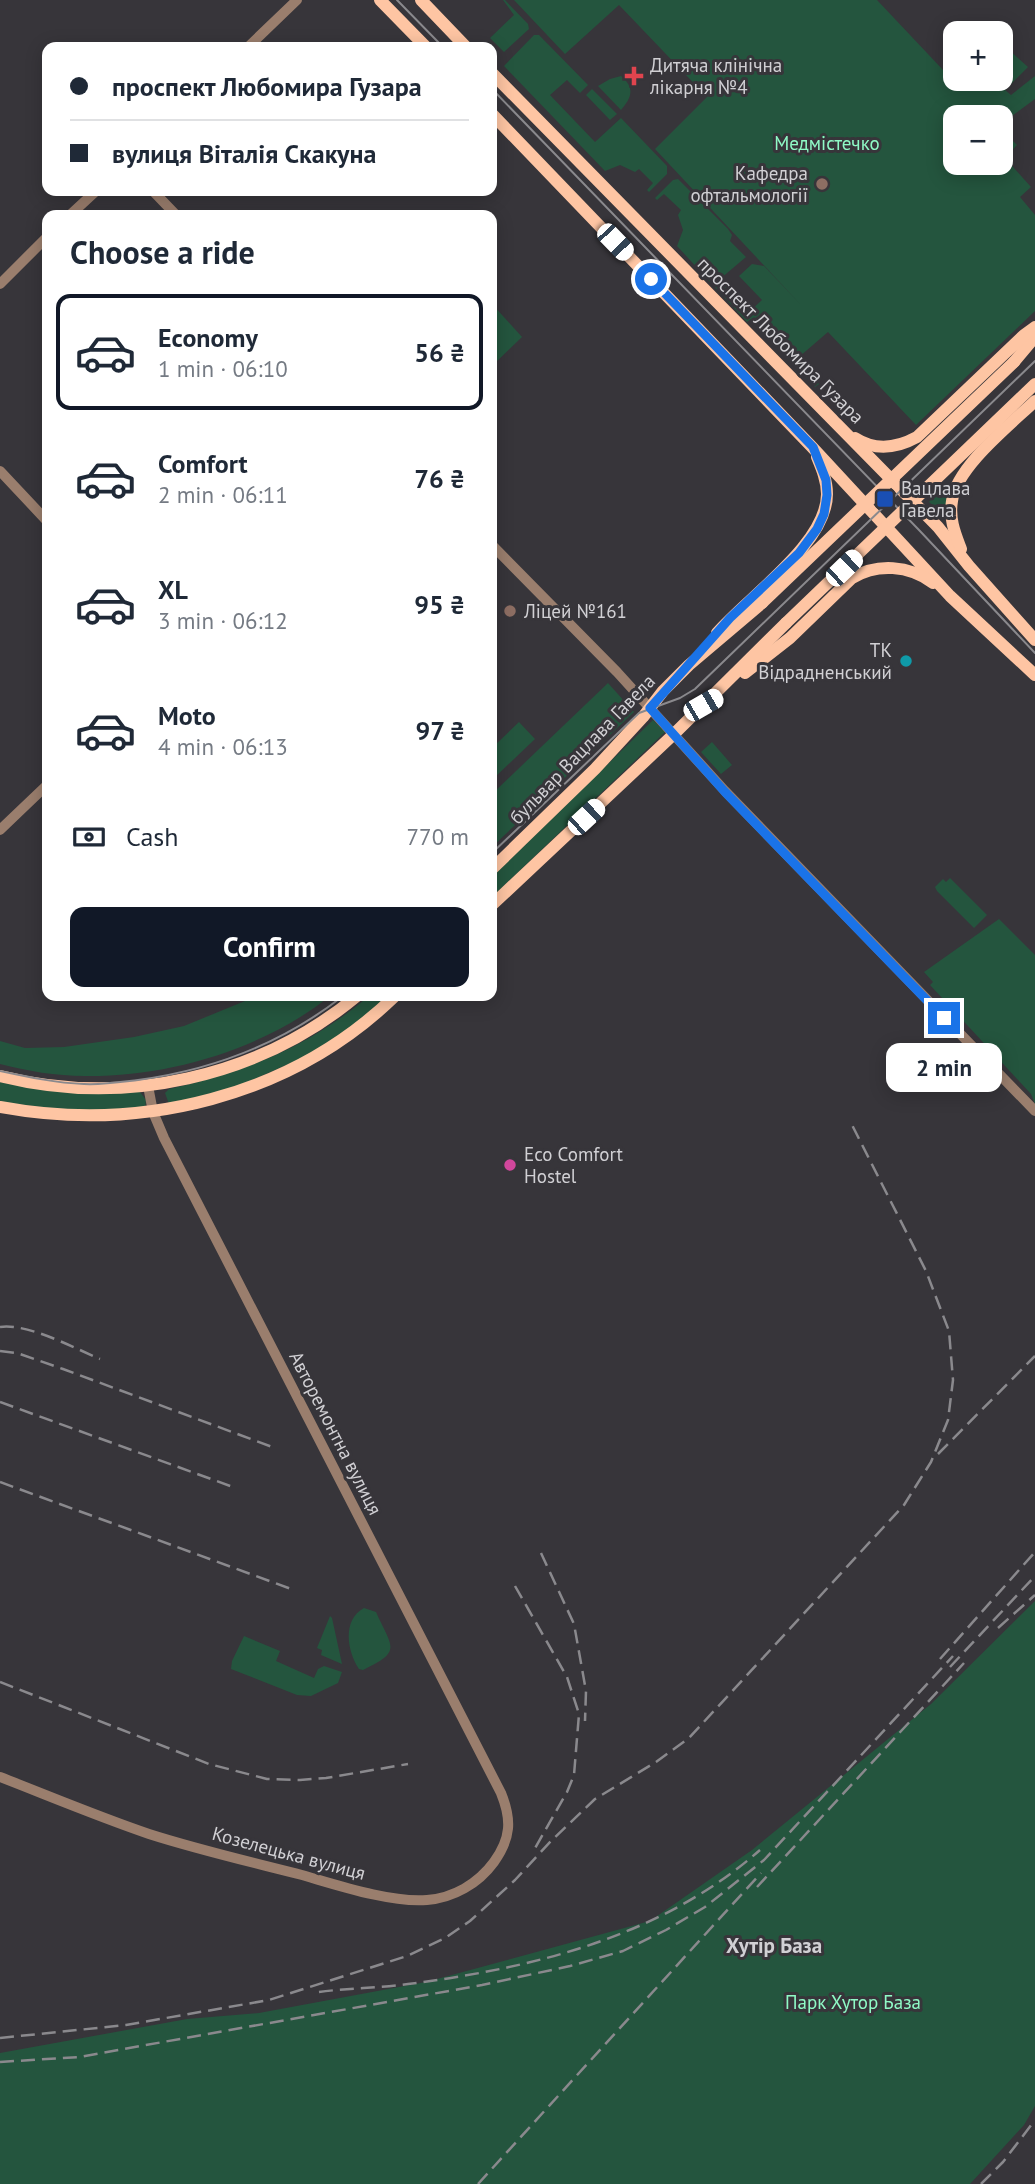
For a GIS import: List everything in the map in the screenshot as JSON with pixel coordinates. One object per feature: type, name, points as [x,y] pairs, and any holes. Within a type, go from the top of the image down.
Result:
[{"type":"main road","points":[[380,0],[421,42]]},
{"type":"main road","points":[[421,0],[462,42]]},
{"type":"main road","name":"проспект Любомира Гузара","points":[[497,79],[939,527],[969,566],[1035,640]]},
{"type":"main road","points":[[497,119],[813,447],[950,596],[1035,675]]},
{"type":"main road","points":[[835,422],[865,444],[886,447],[908,442],[927,429],[1035,327]]},
{"type":"main road","name":"бульвар Вацлава Гавела","points":[[497,864],[595,769],[690,665],[762,603],[1014,362],[1035,337]]},
{"type":"main road","points":[[497,900],[674,734],[1035,384]]},
{"type":"main road","points":[[969,566],[951,519],[956,488],[968,468],[1035,401]]},
{"type":"main road","points":[[690,665],[730,618],[799,553],[817,529],[824,514],[827,495],[826,480],[813,447]]},
{"type":"main road","points":[[703,705],[790,638],[852,578],[862,572],[873,568],[900,569],[928,579],[950,596]]},
{"type":"main road","points":[[0,1076],[36,1085],[88,1090],[176,1082],[261,1055],[292,1041],[350,1001]]},
{"type":"main road","points":[[0,1107],[39,1115],[89,1117],[183,1107],[261,1083],[300,1064],[349,1035],[389,1001]]},
{"type":"street","points":[[253,42],[297,0]]},
{"type":"street","points":[[75,210],[91,196]]},
{"type":"street","points":[[158,196],[171,210]]},
{"type":"street","points":[[0,284],[42,242]]},
{"type":"street","points":[[0,471],[42,516]]},
{"type":"street","points":[[497,550],[650,708],[725,792],[1035,1111]]},
{"type":"street","points":[[0,830],[42,790]]},
{"type":"street","name":"Авторемонтна вулиця","points":[[148,1086],[153,1112],[193,1195],[501,1793]]},
{"type":"street","name":"Козелецька вулиця","points":[[0,1777],[149,1834],[330,1883],[396,1898],[425,1900],[459,1892],[488,1870],[500,1853],[508,1829],[509,1812],[501,1793]]},
{"type":"green space","points":[[503,0],[528,24],[529,29],[504,52],[497,42],[490,38],[514,15]]},
{"type":"green space","name":"Медмістечко","points":[[514,0],[877,0],[943,70],[943,91],[1006,91],[1011,95],[1035,76],[1035,99],[1013,115],[1013,105],[943,105],[943,175],[1013,175],[1013,167],[1031,187],[1020,197],[1035,215],[1035,311],[916,425],[828,332],[797,361],[819,384],[815,387],[751,319],[747,322],[677,246],[683,230],[678,215],[681,210],[664,194],[657,200],[655,198],[673,180],[678,179],[728,229],[732,235],[730,241],[746,257],[720,279],[750,311],[762,300],[739,276],[752,264],[764,266],[802,306],[655,149],[707,97],[619,5],[565,54]]},
{"type":"green space","points":[[534,35],[539,35],[588,85],[580,93],[567,80],[550,95],[595,142],[621,118],[667,166],[667,174],[649,192],[647,190],[653,183],[639,169],[635,172],[620,165],[605,171],[504,66]]},
{"type":"green space","name":"Медмістечко","points":[[1013,54],[1028,67],[1013,82]]},
{"type":"green space","points":[[621,76],[630,93],[621,110],[598,86]]},
{"type":"green space","points":[[592,89],[617,114],[610,120],[586,95]]},
{"type":"green space","points":[[497,310],[522,337],[497,361]]},
{"type":"green space","points":[[940,494],[948,498],[946,517],[929,502],[932,497]]},
{"type":"green space","points":[[608,683],[634,712],[497,842],[497,789]]},
{"type":"green space","points":[[653,720],[665,732],[497,892],[497,872]]},
{"type":"green space","points":[[519,722],[535,739],[497,775],[497,743]]},
{"type":"green space","points":[[712,742],[732,765],[721,774],[701,752]]},
{"type":"green space","points":[[950,878],[987,915],[974,928],[935,887],[943,879],[946,882]]},
{"type":"green space","points":[[999,919],[1035,955],[1035,1104],[1031,1094],[930,985],[933,982],[924,972]]},
{"type":"green space","points":[[245,1001],[323,1001],[276,1031],[246,1045],[182,1065],[117,1075],[85,1076],[42,1073],[0,1064],[0,1041],[25,1048],[64,1047],[134,1037],[184,1026]]},
{"type":"green space","points":[[363,1001],[383,1001],[347,1031],[300,1059],[225,1092],[169,1104],[165,1093],[169,1089],[224,1074],[275,1055],[299,1044]]},
{"type":"green space","points":[[0,1082],[70,1092],[140,1092],[146,1100],[145,1109],[89,1113],[0,1102]]},
{"type":"green space","name":"Парк Хутор База","points":[[1035,1601],[1035,2106],[1024,2125],[970,2184],[0,2184],[0,2053],[187,2019],[259,2013],[426,1982],[650,1921],[752,1850],[931,1704]]},
{"type":"green space","points":[[364,1608],[376,1612],[390,1647],[384,1658],[363,1670],[359,1669],[355,1662],[349,1636],[352,1620]]},
{"type":"green space","points":[[330,1616],[342,1664],[321,1655],[322,1650],[317,1648]]},
{"type":"green space","points":[[244,1636],[280,1651],[276,1661],[314,1678],[318,1669],[324,1666],[342,1672],[338,1683],[311,1696],[297,1695],[231,1669]]},
{"type":"tram line","points":[[397,0],[438,42]]},
{"type":"tram line","points":[[497,94],[1035,653]]},
{"type":"tram line","points":[[497,848],[639,713],[680,698],[695,689],[1035,361]]},
{"type":"tram line","points":[[0,1071],[52,1081],[91,1084],[166,1075],[246,1052],[296,1028],[336,1001]]},
{"type":"railway","points":[[0,2038],[126,2025],[269,2000],[407,1956],[445,1938],[470,1921],[595,1799],[656,1762],[689,1738],[904,1505],[931,1462],[948,1420],[953,1380],[949,1331],[926,1271],[850,1121]]},
{"type":"railway","points":[[0,1327],[37,1332],[100,1359]]},
{"type":"railway","points":[[0,1351],[17,1353],[63,1369],[275,1448]]},
{"type":"railway","points":[[938,1454],[1035,1356]]},
{"type":"railway","points":[[0,1402],[233,1487]]},
{"type":"railway","points":[[0,1482],[294,1590]]},
{"type":"railway","points":[[940,1659],[1035,1552]]},
{"type":"railway","points":[[541,1553],[574,1624],[586,1691],[585,1721]]},
{"type":"railway","points":[[950,1667],[1035,1576]]},
{"type":"railway","points":[[515,1586],[567,1677],[579,1714],[574,1775],[534,1850]]},
{"type":"railway","points":[[998,1628],[1035,1595]]},
{"type":"railway","points":[[0,2062],[79,2057],[482,1985],[570,1966],[623,1951],[705,1907],[764,1860],[953,1656]]},
{"type":"railway","points":[[757,1887],[964,1663]]},
{"type":"railway","points":[[0,1682],[209,1764],[267,1779],[326,1778],[408,1764]]},
{"type":"railway","points":[[319,1992],[456,1977],[549,1957],[595,1943],[682,1905],[722,1880],[760,1850]]},
{"type":"railway","points":[[478,2184],[761,1873]]},
{"type":"railway","points":[[981,2184],[1003,2162],[1035,2120]]},
{"type":"place","name":"Дитяча клінічна лікарня №4","points":[[634,76]]},
{"type":"place","name":"Кафедра офтальмології","points":[[822,184]]},
{"type":"place","name":"Вацлава Гавела","points":[[885,499]]},
{"type":"place","name":"Ліцей №161","points":[[510,611]]},
{"type":"place","name":"ТК Відрадненський","points":[[906,661]]},
{"type":"place","name":"Eco Comfort Hostel","points":[[510,1165]]},
{"type":"district","name":"Хутір База","points":[[774,1945]]},
{"type":"route","points":[[651,279],[813,447],[826,480],[827,495],[824,514],[817,529],[799,553],[730,618],[650,708],[725,792],[944,1018]]}]
